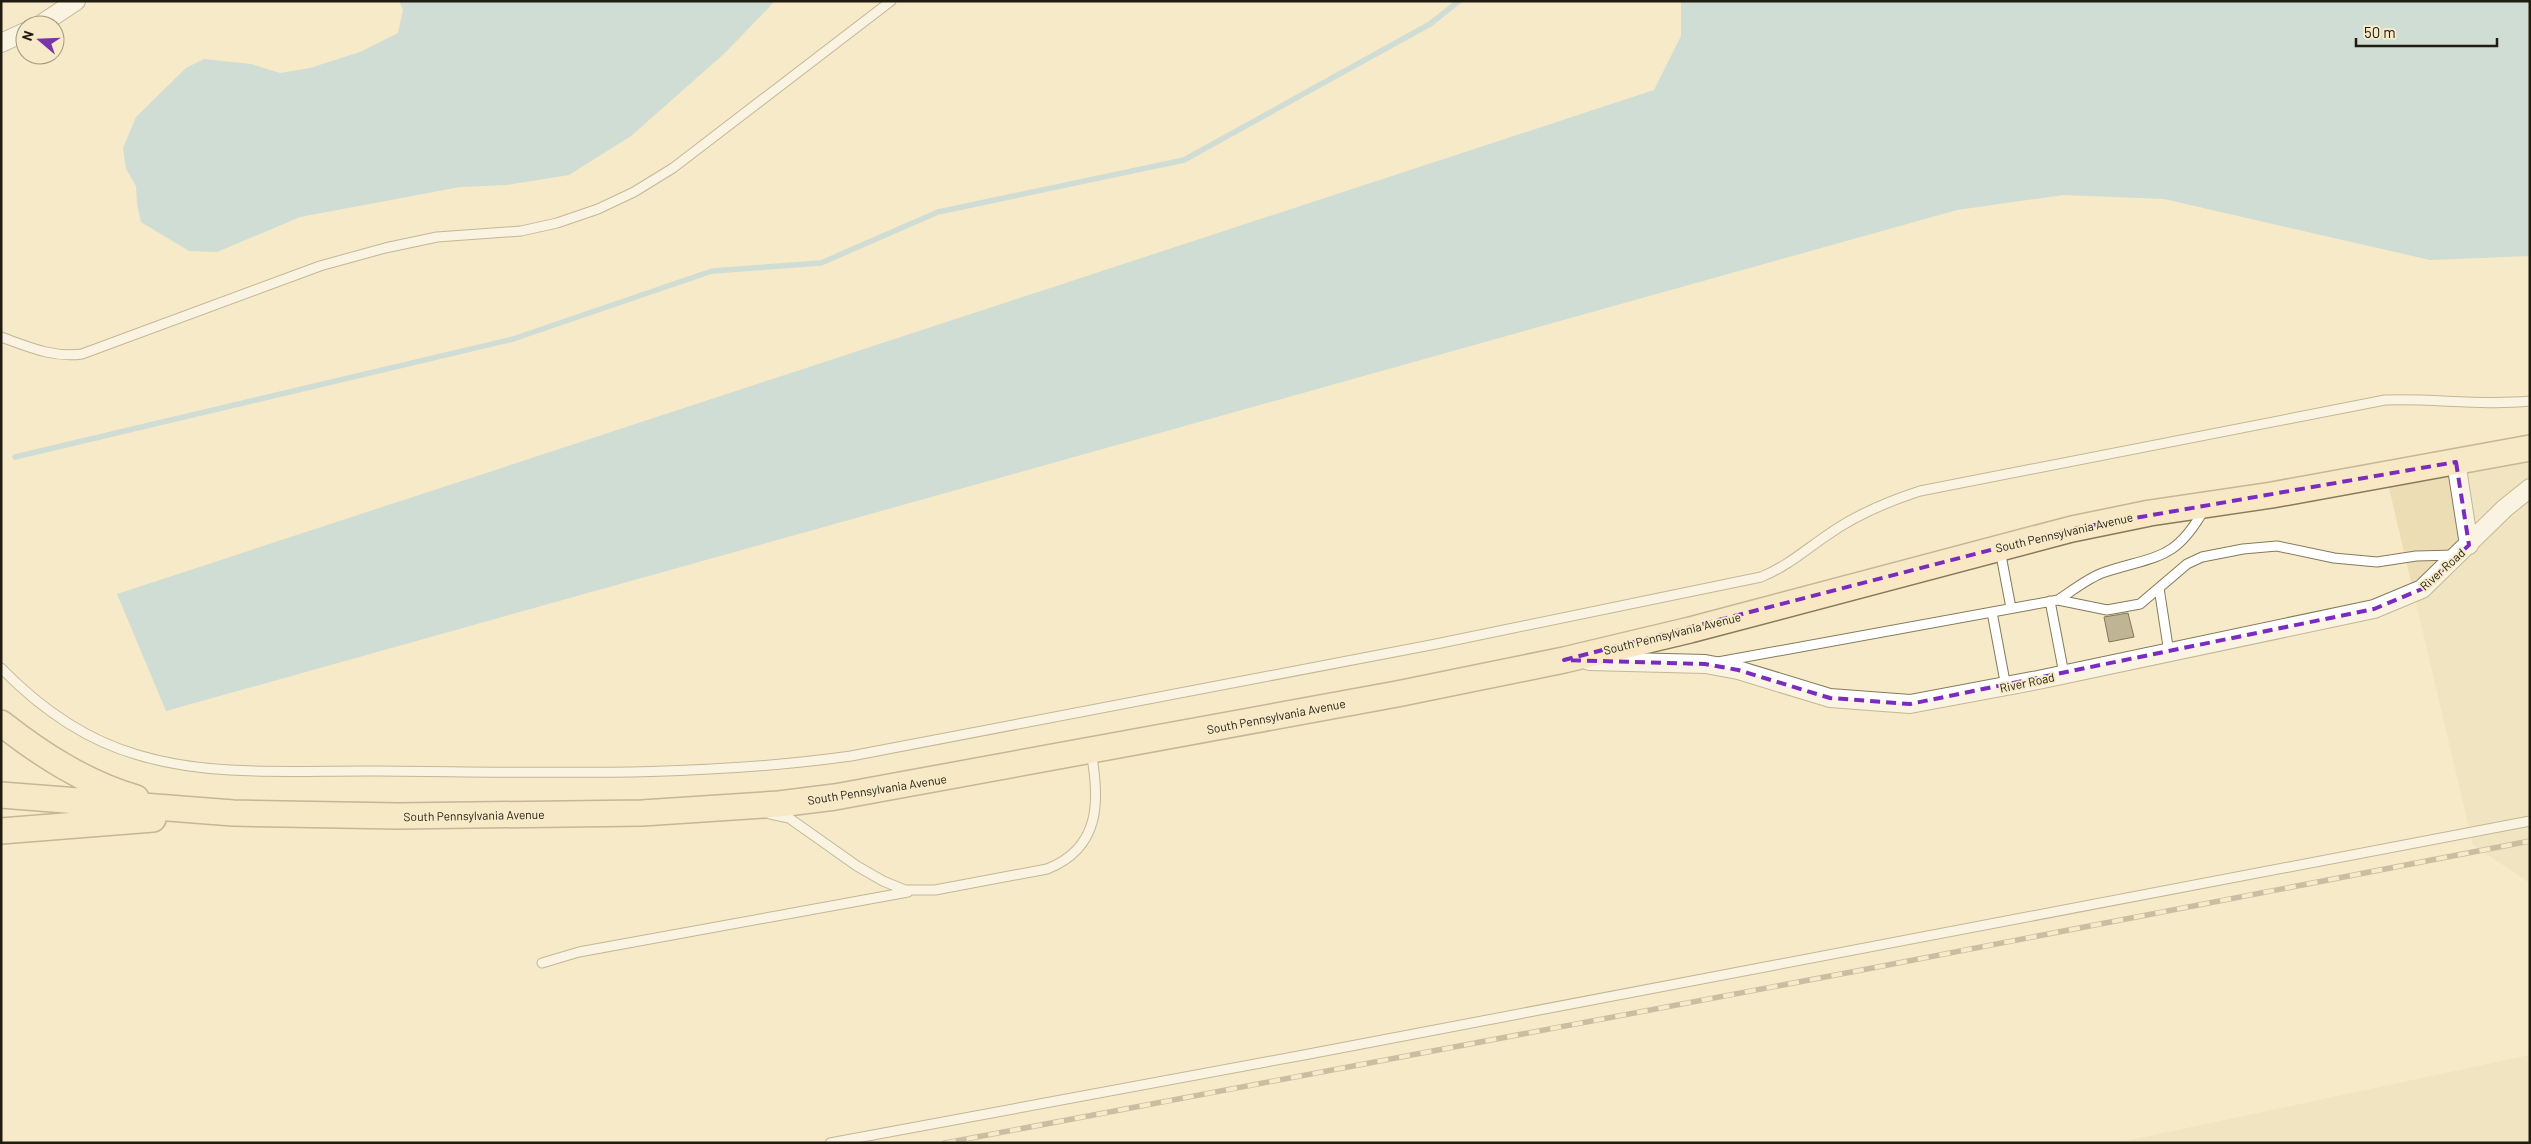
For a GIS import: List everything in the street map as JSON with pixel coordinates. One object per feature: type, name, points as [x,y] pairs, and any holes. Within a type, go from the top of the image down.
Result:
[{"type":"street","points":[[55,15],[76,1]]},
{"type":"street","points":[[1,43],[15,37]]},
{"type":"street","name":"South Pennsylvania Avenue","points":[[1,796],[233,813],[398,816],[642,813],[726,808],[835,797],[1397,694],[1564,660],[1690,630],[2080,527],[2530,448]]},
{"type":"street","name":"River Road","points":[[2456,462],[2464,550]]},
{"type":"street","name":"River Road","points":[[1564,660],[1705,664],[1738,670],[1830,698],[1910,704],[2169,653],[2374,609],[2422,589],[2505,508],[2530,488]]},
{"type":"street","points":[[1,723],[41,752],[97,783],[149,802],[189,810]]},
{"type":"street","points":[[1,831],[233,813]]},
{"type":"lane","points":[[1,337],[46,353],[66,357],[82,354],[330,264],[385,248],[437,237],[521,231],[557,223],[598,209],[634,192],[673,168],[891,1]]},
{"type":"lane","points":[[1,668],[24,692],[58,718],[96,739],[136,755],[178,765],[237,769],[472,772],[711,770],[782,766],[851,756],[1436,644],[1761,578],[1797,559],[1825,536],[1855,517],[1886,502],[1920,492],[2385,400],[2415,399],[2470,403],[2530,401]]},
{"type":"lane","points":[[1705,664],[2054,600],[2103,572],[2159,557],[2191,533],[2207,505]]},
{"type":"lane","points":[[2054,600],[2107,610],[2140,604],[2187,564],[2202,557],[2243,549],[2277,546],[2334,558],[2377,562],[2464,550]]},
{"type":"lane","points":[[1999,547],[2011,608]]},
{"type":"lane","points":[[2159,588],[2169,653]]},
{"type":"lane","points":[[2054,600],[2064,674]]},
{"type":"lane","points":[[1992,612],[2006,686]]},
{"type":"lane","points":[[726,808],[760,811],[789,818],[857,866],[883,881],[905,890],[936,890],[1047,868],[1062,863],[1082,844],[1096,812],[1097,784],[1091,751]]},
{"type":"lane","points":[[830,1143],[1338,1049],[2530,821]]},
{"type":"lane","points":[[542,963],[579,952],[916,890]]},
{"type":"highlighted area","points":[[2456,462],[2469,545],[2422,589],[2374,609],[1910,704],[1830,698],[1738,670],[1705,664],[1564,660],[2072,529]]},
{"type":"shaded area","points":[[2530,434],[2530,883],[2473,845],[2385,471]]},
{"type":"shaded area","points":[[2530,1055],[2530,1143],[2117,1143]]},
{"type":"water","points":[[399,1],[775,1],[725,53],[631,136],[569,175],[507,185],[460,187],[300,217],[217,252],[189,251],[141,222],[136,186],[126,169],[123,148],[136,117],[186,68],[204,59],[251,64],[280,73],[310,68],[360,52],[398,33],[403,10]]},
{"type":"water","points":[[1681,1],[2530,1],[2530,256],[2430,260],[2164,199],[2063,195],[1957,210],[166,711],[117,594],[1654,90],[1681,36]]},
{"type":"building","points":[[2128,613],[2134,637],[2109,642],[2104,617]]},
{"type":"waterway","points":[[15,457],[513,339],[712,271],[821,263],[938,212],[1184,160],[1430,24],[1459,1]]},
{"type":"railway","points":[[945,1143],[1841,974],[2530,841]]}]
